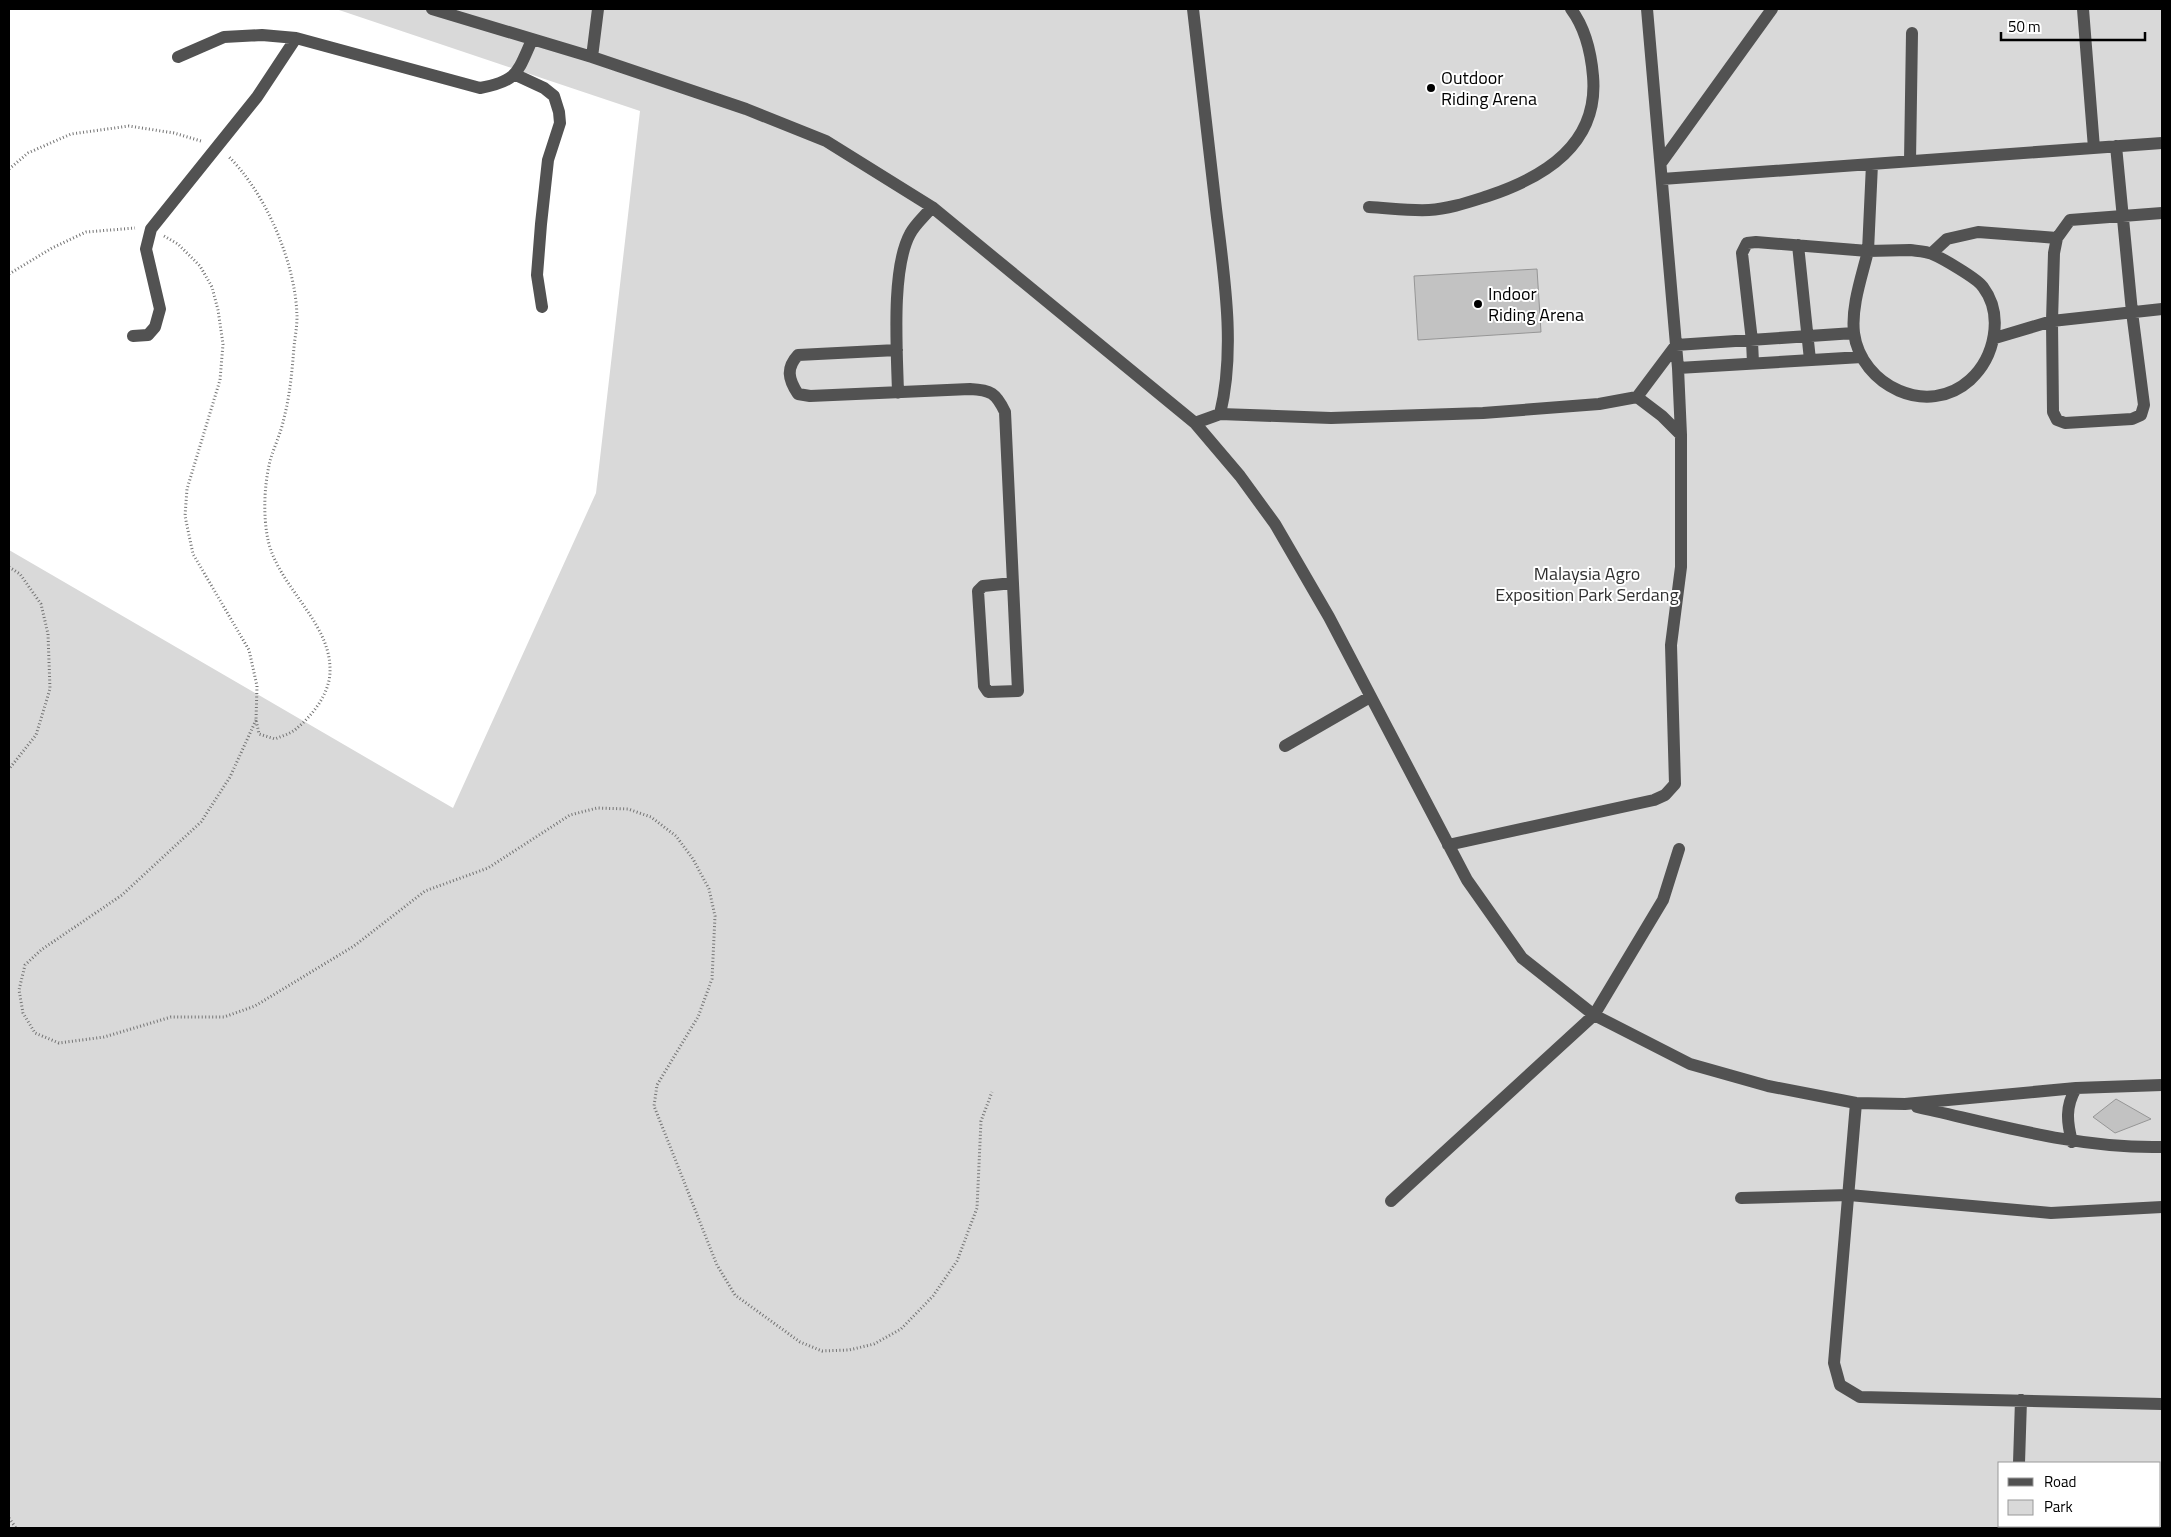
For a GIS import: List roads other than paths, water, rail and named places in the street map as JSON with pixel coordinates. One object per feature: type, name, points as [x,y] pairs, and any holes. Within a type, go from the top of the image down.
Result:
[{"type":"street","points":[[432,9],[592,57],[746,109],[826,141],[932,207],[1195,424],[1240,476],[1275,524],[1329,616],[1467,880],[1522,958],[1594,1015],[1690,1064],[1768,1086],[1856,1103],[1905,1104],[2076,1088],[2162,1085]]},
{"type":"street","points":[[592,57],[598,9]]},
{"type":"street","points":[[1193,9],[1222,264],[1228,357],[1226,391],[1220,414]]},
{"type":"street","points":[[1369,207],[1430,210],[1468,202],[1524,181],[1547,169],[1564,154],[1581,135],[1592,106],[1594,90],[1592,59],[1586,36],[1571,9]]},
{"type":"street","points":[[1448,845],[1654,800],[1665,795],[1675,784],[1671,645],[1681,567],[1681,435],[1678,368],[1647,9]]},
{"type":"street","points":[[1661,163],[1772,9]]},
{"type":"street","points":[[2083,9],[2094,148]]},
{"type":"street","points":[[1910,162],[1912,33]]},
{"type":"street","points":[[178,57],[224,37],[262,35],[296,38],[480,88],[500,84],[516,75],[532,40]]},
{"type":"street","points":[[133,336],[148,335],[155,326],[160,309],[146,249],[151,229],[257,97],[296,38]]},
{"type":"street","points":[[516,75],[544,88],[554,96],[560,118],[548,160],[541,224],[537,275],[542,307]]},
{"type":"street","points":[[1662,179],[2162,143]]},
{"type":"street","points":[[2116,146],[2122,215],[2132,312],[2144,405],[2141,415],[2132,419],[2065,423],[2057,420],[2053,412],[2052,321],[2054,253],[2058,238],[2070,220],[2122,215],[2162,213]]},
{"type":"street","points":[[1753,363],[1742,253],[1747,244],[1756,242],[1868,251],[1910,250],[1932,253],[1983,286],[1993,306],[1994,338],[1986,362],[1969,381],[1947,393],[1922,396],[1898,391],[1876,378],[1862,357],[1854,333],[1855,308],[1868,251],[1872,164]]},
{"type":"street","points":[[898,393],[897,350],[900,261],[910,233],[932,207]]},
{"type":"street","points":[[1932,253],[1947,239],[1978,232],[2058,238]]},
{"type":"street","points":[[1798,245],[1810,360]]},
{"type":"street","points":[[1994,338],[2052,321],[2162,309]]},
{"type":"street","points":[[1195,424],[1220,414],[1331,418],[1483,413],[1599,404],[1636,397],[1676,345],[1854,333]]},
{"type":"street","points":[[897,350],[798,355],[791,363],[789,374],[792,385],[798,394],[810,396],[983,390],[998,397],[1005,412],[1018,691],[988,692],[985,690],[978,591],[982,586],[1013,584]]},
{"type":"street","points":[[1678,368],[1862,357]]},
{"type":"street","points":[[1636,397],[1662,416],[1681,435]]},
{"type":"street","points":[[1285,746],[1370,697]]},
{"type":"street","points":[[1391,1202],[1594,1015],[1663,900],[1679,849]]},
{"type":"street","points":[[2072,1142],[2067,1114],[2069,1100],[2076,1088]]},
{"type":"street","points":[[1856,1103],[1834,1363],[1840,1385],[1860,1397],[2162,1404]]},
{"type":"street","points":[[1905,1104],[2072,1142],[2162,1147]]},
{"type":"street","points":[[1741,1198],[1849,1195],[2051,1213],[2162,1207]]},
{"type":"street","points":[[2019,1462],[2021,1400]]},
{"type":"place","name":"Outdoor Riding Arena","points":[[1431,88]]},
{"type":"place","name":"Indoor Riding Arena","points":[[1478,304]]},
{"type":"park label","name":"Malaysia Agro Exposition Park Serdang","points":[[1587,584]]}]
